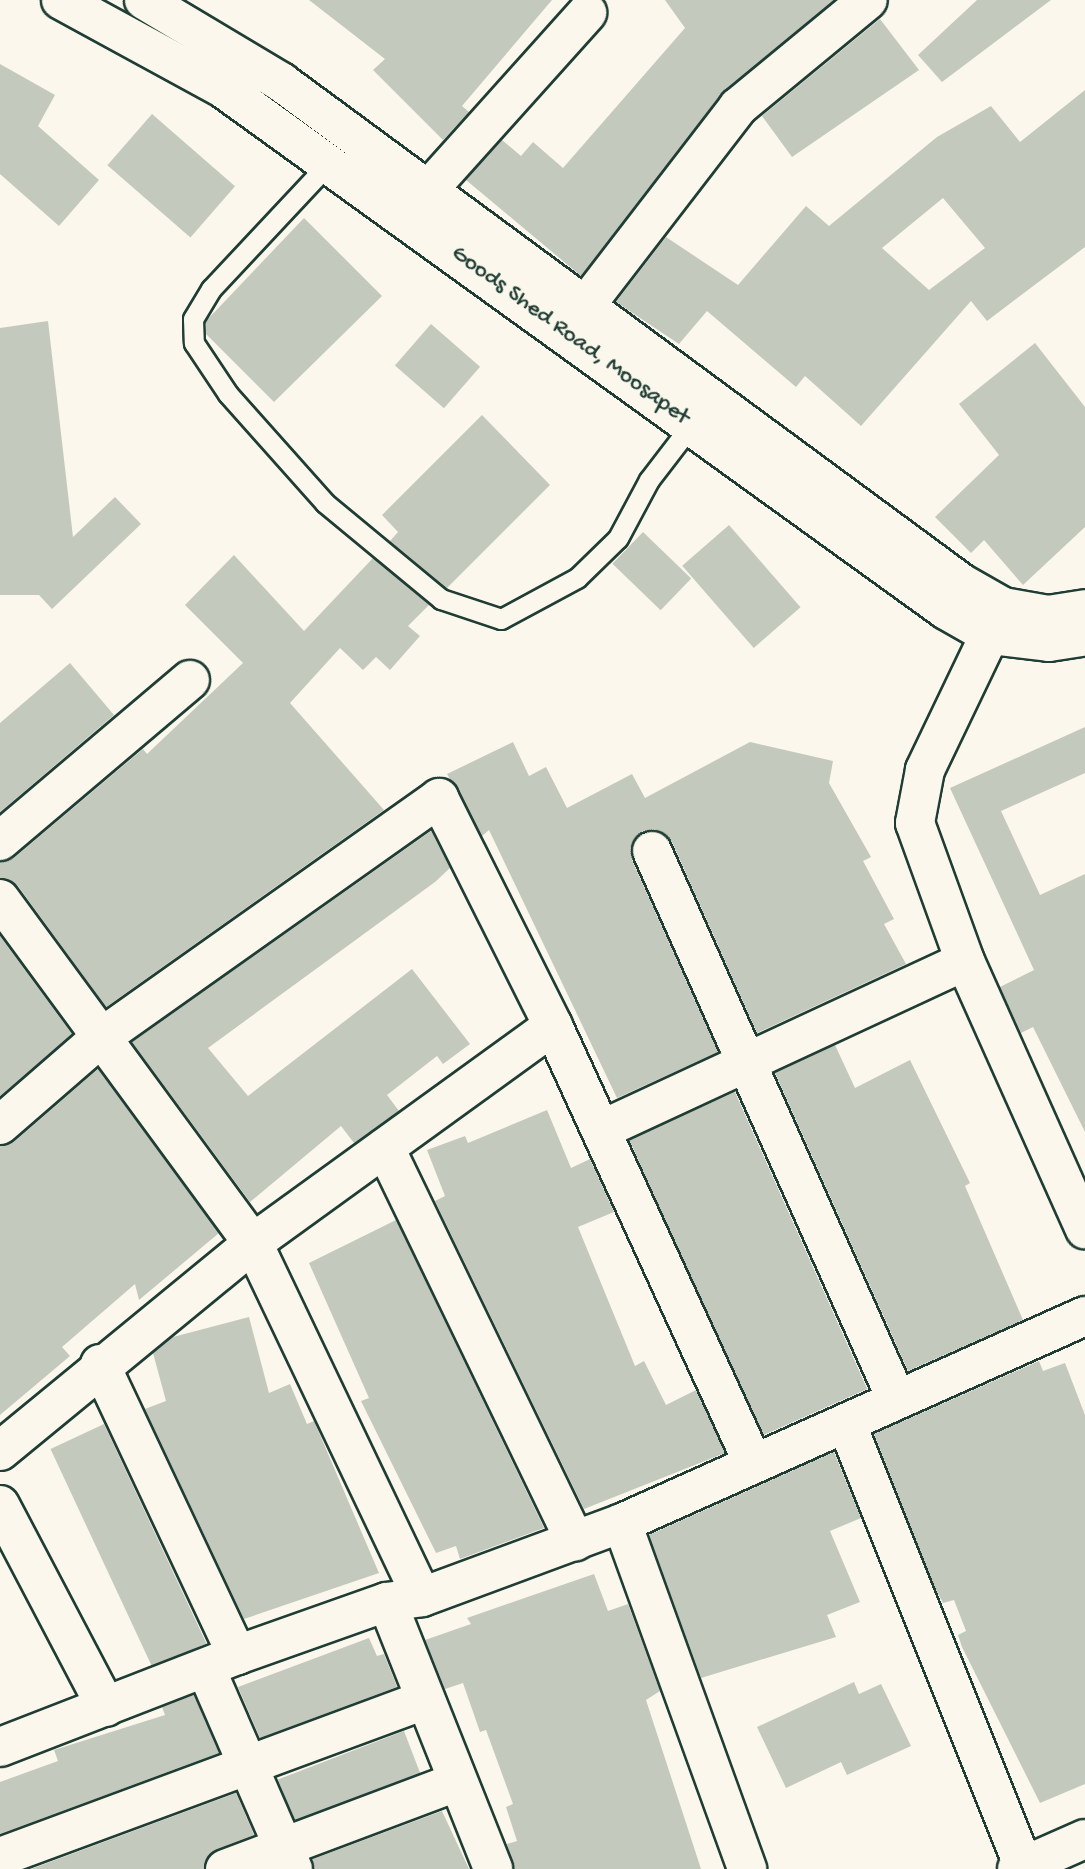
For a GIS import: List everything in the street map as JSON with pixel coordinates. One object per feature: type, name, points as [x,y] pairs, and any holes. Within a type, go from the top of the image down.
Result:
[{"type":"street","name":"Goods Shed Road, Moosapet","points":[[61,0],[224,89],[329,163],[577,319],[961,583],[997,621]]},
{"type":"street","name":"Goods Shed Road, Moosapet","points":[[144,0],[281,82],[429,189],[692,425],[997,621],[1049,642],[1085,636]]},
{"type":"street","points":[[577,319],[738,107],[868,0]]},
{"type":"street","points":[[429,189],[587,13]]},
{"type":"street","name":"Goods Shed Road, Moosapet","points":[[997,621],[1085,608]]},
{"type":"street","points":[[997,621],[925,770],[915,822],[965,961],[1085,1229]]},
{"type":"street","points":[[0,841],[190,680]]},
{"type":"street","points":[[0,1125],[99,1039],[439,798],[553,1026],[754,1462]]},
{"type":"street","points":[[652,851],[896,1398]]},
{"type":"street","points":[[0,899],[99,1039],[253,1243],[405,1599],[422,1701],[493,1869]]},
{"type":"street","points":[[601,1130],[965,961]]},
{"type":"street","points":[[0,1451],[100,1364],[253,1243],[553,1026]]},
{"type":"street","points":[[385,1148],[575,1541]]},
{"type":"street","points":[[0,1748],[221,1662],[622,1523],[754,1462],[847,1426],[896,1398],[1085,1316]]},
{"type":"street","points":[[100,1364],[221,1662],[252,1763],[289,1858]]},
{"type":"street","points":[[847,1426],[1020,1868],[1085,1839]]},
{"type":"street","points":[[0,1506],[106,1707]]},
{"type":"street","points":[[622,1523],[747,1869]]},
{"type":"street","points":[[0,1857],[422,1701]]},
{"type":"street","points":[[225,1869],[289,1858],[457,1782]]},
{"type":"lane","points":[[329,163],[211,289],[193,319],[194,343],[228,394],[325,503],[441,599],[501,619],[577,578],[618,538],[649,480],[692,425]]},
{"type":"building","points":[[309,0],[552,0],[462,106],[469,112],[443,140],[373,70],[385,59]]},
{"type":"building","points":[[665,0],[834,0],[721,94],[581,276],[466,180],[502,140],[521,156],[533,142],[563,168],[685,28]]},
{"type":"building","points":[[977,0],[1051,0],[942,82],[918,55]]},
{"type":"building","points":[[880,19],[919,70],[792,157],[762,116]]},
{"type":"building","points":[[0,64],[55,95],[38,126],[99,180],[59,226],[0,174]]},
{"type":"building","points":[[1085,90],[1085,247],[987,321],[971,301],[861,426],[805,376],[796,387],[707,311],[679,344],[616,302],[666,237],[738,285],[806,206],[829,226],[937,137],[991,106],[1020,142]],"holes":[[[943,198],[985,248],[929,290],[882,248]]]},
{"type":"building","points":[[152,114],[235,186],[190,237],[107,165]]},
{"type":"building","points":[[304,218],[382,296],[274,402],[206,334],[205,322]]},
{"type":"building","points":[[48,321],[73,537],[115,497],[141,524],[52,609],[39,595],[0,595],[0,328]]},
{"type":"building","points":[[431,324],[480,367],[444,408],[395,366]]},
{"type":"building","points":[[1035,343],[1085,407],[1085,527],[1023,585],[984,540],[971,553],[935,517],[999,455],[959,404]]},
{"type":"building","points":[[482,415],[550,485],[447,588],[390,541],[398,532],[382,515]]},
{"type":"building","points":[[729,525],[801,607],[754,648],[682,566]]},
{"type":"building","points":[[643,532],[691,579],[661,610],[612,564]]},
{"type":"building","points":[[234,555],[304,631],[373,558],[429,605],[408,626],[420,636],[390,670],[376,657],[363,670],[340,648],[290,703],[384,810],[106,1007],[18,886],[0,878],[0,862],[14,858],[143,749],[147,754],[243,663],[185,605]]},
{"type":"building","points":[[70,663],[114,715],[0,812],[0,723]]},
{"type":"building","points":[[1085,727],[1085,773],[1001,811],[1040,895],[1085,874],[1085,1132],[1033,1027],[1021,1033],[1000,987],[1034,970],[950,788]]},
{"type":"building","points":[[513,742],[529,776],[546,767],[567,808],[632,774],[645,798],[750,742],[833,761],[829,783],[871,857],[863,861],[894,919],[884,924],[906,964],[757,1033],[672,842],[655,829],[643,831],[630,848],[632,860],[718,1052],[617,1098],[489,830],[482,836],[447,774]]},
{"type":"building","points":[[431,831],[450,868],[435,882],[208,1048],[248,1096],[412,969],[470,1044],[443,1064],[437,1056],[387,1095],[399,1111],[354,1143],[341,1126],[250,1202],[132,1042]]},
{"type":"building","points":[[0,936],[72,1034],[0,1096]]},
{"type":"building","points":[[835,1045],[855,1088],[910,1060],[970,1183],[965,1186],[1023,1320],[908,1371],[775,1073]]},
{"type":"building","points":[[98,1069],[219,1233],[139,1300],[135,1284],[62,1347],[70,1356],[0,1415],[0,1146],[14,1142]]},
{"type":"building","points":[[735,1092],[867,1389],[761,1436],[629,1139]]},
{"type":"building","points":[[547,1110],[571,1168],[590,1159],[614,1212],[578,1227],[635,1366],[644,1361],[666,1405],[696,1390],[725,1453],[584,1509],[435,1201],[445,1196],[427,1150],[465,1136],[468,1143]]},
{"type":"building","points":[[396,1220],[544,1528],[460,1559],[456,1546],[436,1553],[361,1401],[369,1398],[309,1263]]},
{"type":"building","points":[[249,1317],[269,1393],[290,1384],[307,1424],[314,1421],[379,1573],[244,1619],[145,1409],[166,1401],[153,1353],[173,1337]]},
{"type":"building","points":[[1039,1361],[1043,1371],[1065,1363],[1085,1415],[1085,1784],[1040,1803],[962,1647],[958,1635],[966,1631],[954,1600],[943,1603],[935,1588],[874,1434]]},
{"type":"building","points":[[104,1424],[206,1643],[153,1668],[51,1449]]},
{"type":"building","points":[[834,1452],[861,1518],[830,1531],[860,1602],[827,1615],[836,1637],[701,1678],[649,1535]]},
{"type":"building","points":[[594,1574],[608,1611],[628,1604],[660,1691],[646,1700],[701,1869],[514,1869],[507,1844],[517,1841],[506,1807],[513,1804],[486,1730],[480,1732],[463,1683],[445,1689],[425,1640],[471,1624],[467,1618]]},
{"type":"building","points":[[369,1638],[377,1656],[384,1654],[397,1687],[260,1738],[238,1687]]},
{"type":"building","points":[[854,1682],[859,1694],[881,1684],[911,1746],[847,1775],[841,1762],[786,1788],[757,1727]]},
{"type":"building","points":[[194,1695],[219,1753],[0,1834],[0,1782],[58,1761],[54,1750],[165,1715],[162,1707]]},
{"type":"building","points":[[404,1731],[420,1773],[294,1821],[278,1779]]},
{"type":"building","points":[[236,1793],[254,1835],[217,1849],[204,1869],[31,1869]]},
{"type":"building","points":[[442,1811],[469,1869],[314,1869],[313,1859]]}]
